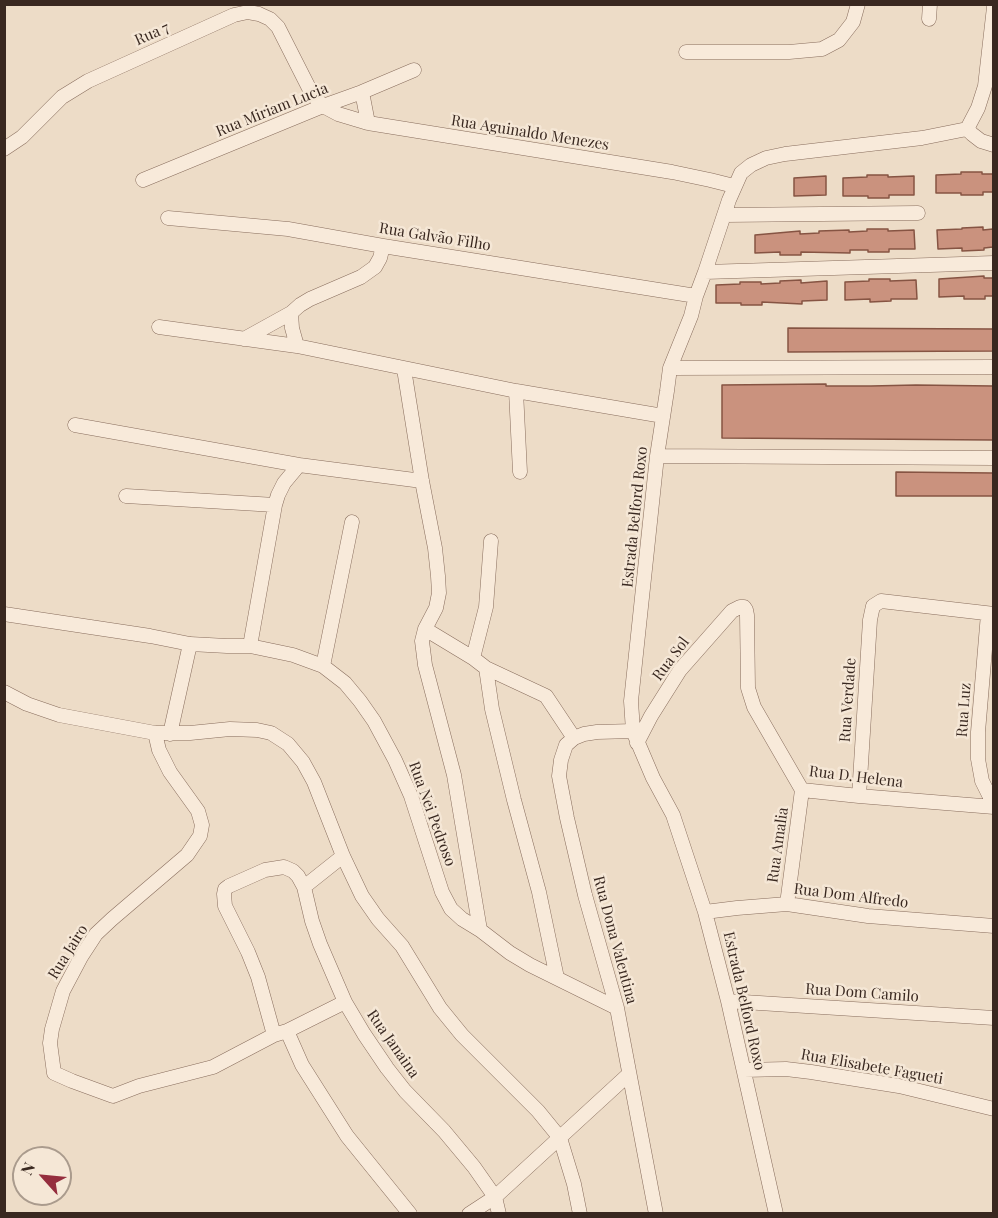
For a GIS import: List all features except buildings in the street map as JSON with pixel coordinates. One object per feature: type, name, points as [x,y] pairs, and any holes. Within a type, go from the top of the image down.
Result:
[{"type":"street","points":[[686,52],[780,52],[822,49],[839,40],[853,22],[858,4]]},
{"type":"street","points":[[930,4],[930,19]]},
{"type":"street","points":[[993,8],[985,86],[978,108],[967,129],[981,141],[993,145]]},
{"type":"street","name":"Rua 7","points":[[4,149],[22,137],[62,97],[88,81],[234,15],[248,12],[270,19],[278,27],[306,83],[324,106]]},
{"type":"street","name":"Rua Miriam Lucia","points":[[143,180],[414,70]]},
{"type":"street","points":[[362,92],[368,123]]},
{"type":"street","name":"Rua Aguinaldo Menezes","points":[[324,106],[338,114],[368,123],[672,172],[734,186]]},
{"type":"street","name":"Estrada Belford Roxo","points":[[776,1214],[728,1001],[705,912],[673,815],[635,737],[631,701],[657,456],[670,368],[691,316],[734,186],[741,173],[766,158],[784,154],[922,138],[967,129]]},
{"type":"street","points":[[725,215],[918,213]]},
{"type":"street","name":"Rua Galvão Filho","points":[[168,218],[288,229],[696,296]]},
{"type":"street","points":[[244,339],[291,313],[310,299],[361,277],[375,267],[383,246]]},
{"type":"street","points":[[705,272],[993,263]]},
{"type":"street","points":[[291,313],[297,346]]},
{"type":"street","points":[[159,327],[297,346],[516,391],[663,416]]},
{"type":"street","points":[[670,368],[993,368]]},
{"type":"street","points":[[404,369],[435,548],[439,593],[436,608],[424,629],[422,641],[425,664],[454,775],[480,930]]},
{"type":"street","points":[[516,391],[520,471]]},
{"type":"street","points":[[75,425],[299,465],[422,481]]},
{"type":"street","points":[[657,456],[993,458]]},
{"type":"street","points":[[249,646],[275,505],[284,483],[299,465]]},
{"type":"street","points":[[126,496],[275,505]]},
{"type":"street","points":[[323,666],[352,522]]},
{"type":"street","points":[[473,658],[486,607],[491,541]]},
{"type":"street","name":"Rua Verdade","points":[[859,796],[870,620],[873,606],[881,601],[991,614]]},
{"type":"street","name":"Rua Sol","points":[[635,737],[647,723],[680,670],[732,611],[744,607]]},
{"type":"street","name":"Rua D. Helena","points":[[744,607],[747,615],[748,688],[754,707],[802,790],[993,806]]},
{"type":"street","name":"Rua Nei Pedroso","points":[[4,614],[190,644],[249,646],[293,655],[323,666],[345,683],[374,722],[395,760],[411,796],[442,892],[451,909],[510,953],[616,1008]]},
{"type":"street","name":"Rua Luz","points":[[991,614],[978,732],[978,759],[982,781],[993,806]]},
{"type":"street","points":[[424,629],[486,668],[546,696],[574,738],[597,732],[635,737]]},
{"type":"street","points":[[170,734],[190,644]]},
{"type":"street","points":[[486,668],[495,720],[539,892],[557,978]]},
{"type":"street","points":[[4,692],[27,704],[58,715],[155,733],[257,730],[271,734],[288,744],[303,762],[314,782],[343,856],[362,896],[378,919],[402,946],[441,1008],[462,1035],[538,1111],[560,1138],[574,1184],[580,1214]]},
{"type":"street","name":"Rua Jairo","points":[[155,733],[159,750],[170,772],[198,811],[202,825],[200,836],[187,855],[96,934],[81,957],[63,991],[52,1029],[50,1043],[54,1073],[113,1096],[139,1086],[213,1066],[345,1002]]},
{"type":"street","name":"Rua Dona Valentina","points":[[574,738],[566,746],[559,776],[580,873],[616,1008],[656,1214]]},
{"type":"street","name":"Rua Amalia","points":[[787,904],[802,790]]},
{"type":"street","points":[[304,888],[343,856]]},
{"type":"street","name":"Rua Janaina","points":[[410,1214],[347,1136],[281,1033],[248,952],[225,906],[224,894],[225,889],[229,886],[276,867],[284,867],[298,876],[304,888],[312,921],[345,1002],[364,1034],[405,1091],[444,1131],[495,1197]]},
{"type":"street","name":"Rua Dom Alfredo","points":[[705,912],[787,904],[868,916],[993,926]]},
{"type":"street","name":"Rua Dom Camilo","points":[[728,1001],[993,1018]]},
{"type":"street","name":"Rua Elisabete Fagueti","points":[[744,1070],[811,1071],[899,1086],[993,1109]]},
{"type":"street","points":[[469,1214],[495,1197],[629,1074]]},
{"type":"street","points":[[495,1197],[499,1214]]}]
